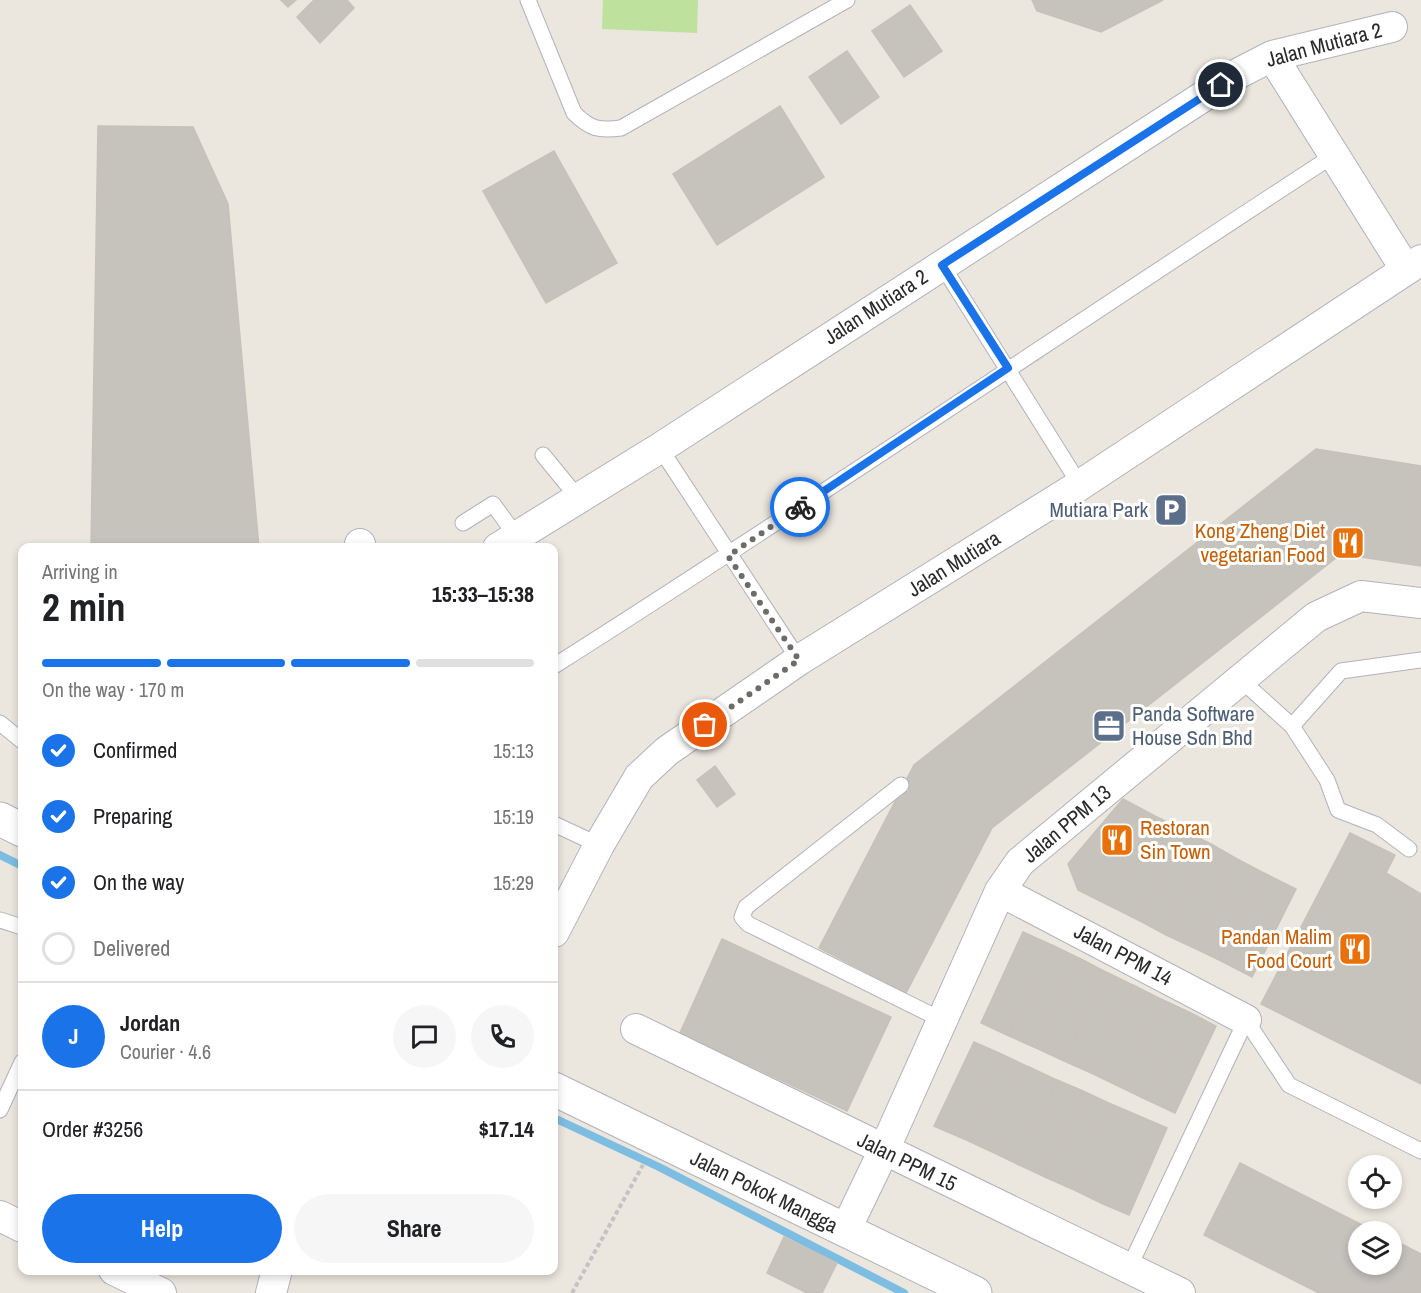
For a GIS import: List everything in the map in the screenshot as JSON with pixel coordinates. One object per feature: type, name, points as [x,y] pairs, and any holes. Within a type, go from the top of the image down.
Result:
[{"type":"street","name":"Jalan Mutiara 2","points":[[508,542],[660,448],[1241,72],[1272,56],[1392,27]]},
{"type":"street","points":[[1272,56],[1334,154],[1413,265]]},
{"type":"street","name":"Jalan Mutiara","points":[[558,924],[599,845],[639,777],[652,762],[799,660],[1080,486],[1413,265]]},
{"type":"street","name":"Jalan PPM 13","points":[[845,1232],[1000,891],[1020,862],[1316,617],[1361,596],[1421,603]]},
{"type":"street","name":"Jalan PPM 14","points":[[1000,891],[1246,1020]]},
{"type":"street","name":"Jalan PPM 15","points":[[636,1029],[1128,1270],[1180,1293]]},
{"type":"street","name":"Jalan Pokok Mangga","points":[[558,1091],[975,1293]]},
{"type":"street","points":[[0,1216],[18,1225]]},
{"type":"street","points":[[124,1275],[161,1293]]},
{"type":"street","points":[[271,1293],[276,1275]]},
{"type":"lane","points":[[528,0],[574,113],[587,126],[601,131],[621,128],[848,0]]},
{"type":"lane","points":[[558,663],[728,556],[1008,368],[1334,154]]},
{"type":"lane","points":[[942,265],[1080,486]]},
{"type":"lane","points":[[660,448],[728,556],[799,660]]},
{"type":"lane","points":[[543,454],[579,499]]},
{"type":"lane","points":[[463,523],[493,504],[508,542]]},
{"type":"lane","points":[[1292,726],[1341,670],[1421,660]]},
{"type":"lane","points":[[1241,680],[1292,726],[1327,780],[1338,810],[1377,825],[1409,849]]},
{"type":"lane","points":[[0,723],[18,738]]},
{"type":"lane","points":[[901,785],[746,907],[742,917],[748,924],[942,1020]]},
{"type":"lane","points":[[558,826],[599,845]]},
{"type":"lane","points":[[0,920],[18,926]]},
{"type":"lane","points":[[1246,1020],[1289,1085],[1421,1151]]},
{"type":"lane","points":[[1128,1270],[1246,1020]]},
{"type":"lane","points":[[0,1110],[18,1071]]},
{"type":"path","points":[[572,1293],[640,1171]]},
{"type":"green space","points":[[603,0],[698,0],[697,33],[602,29]]},
{"type":"building","points":[[281,0],[296,0],[288,7]]},
{"type":"building","points":[[314,0],[347,0],[354,8],[320,43],[297,17]]},
{"type":"building","points":[[1032,0],[1163,0],[1101,32],[1037,11]]},
{"type":"building","points":[[910,5],[942,51],[904,77],[872,31]]},
{"type":"building","points":[[847,51],[879,97],[841,124],[809,77]]},
{"type":"building","points":[[780,106],[824,177],[717,245],[673,174]]},
{"type":"building","points":[[98,126],[193,127],[228,204],[259,543],[91,543]]},
{"type":"building","points":[[554,151],[617,263],[546,303],[483,191]]},
{"type":"building","points":[[1316,449],[1421,466],[1421,566],[1341,554],[992,828],[906,993],[819,948],[914,765]]},
{"type":"building","points":[[715,766],[735,794],[717,807],[697,780]]},
{"type":"building","name":"Restoran Sin Town","points":[[1123,799],[1157,817],[1112,907],[1078,890],[1068,864]]},
{"type":"building","points":[[1157,817],[1185,831],[1140,921],[1112,907]]},
{"type":"building","points":[[1185,831],[1211,844],[1166,935],[1140,921]]},
{"type":"building","name":"Pandan Malim Food Court","points":[[1350,833],[1395,855],[1386,873],[1421,894],[1421,1084],[1261,1004]]},
{"type":"building","points":[[1211,844],[1239,860],[1194,948],[1166,935]]},
{"type":"building","points":[[1239,860],[1264,873],[1219,960],[1194,948]]},
{"type":"building","points":[[1264,873],[1296,889],[1252,977],[1219,960]]},
{"type":"building","points":[[1023,932],[1052,945],[1009,1036],[981,1023]]},
{"type":"building","points":[[722,939],[891,1017],[847,1111],[680,1033]]},
{"type":"building","points":[[1052,945],[1079,958],[1036,1048],[1009,1036]]},
{"type":"building","points":[[1079,958],[1106,972],[1064,1061],[1036,1048]]},
{"type":"building","points":[[1106,972],[1133,985],[1091,1073],[1064,1061]]},
{"type":"building","points":[[1133,985],[1161,999],[1120,1087],[1091,1073]]},
{"type":"building","points":[[1161,999],[1189,1012],[1147,1100],[1120,1087]]},
{"type":"building","points":[[1189,1012],[1216,1026],[1175,1113],[1147,1100]]},
{"type":"building","points":[[974,1042],[1001,1054],[964,1139],[934,1126]]},
{"type":"building","points":[[1001,1054],[1029,1067],[990,1151],[964,1139]]},
{"type":"building","points":[[1029,1067],[1057,1080],[1019,1165],[990,1151]]},
{"type":"building","points":[[1057,1080],[1083,1091],[1045,1177],[1019,1165]]},
{"type":"building","points":[[1083,1091],[1111,1104],[1072,1189],[1045,1177]]},
{"type":"building","points":[[1111,1104],[1139,1116],[1101,1203],[1072,1189]]},
{"type":"building","points":[[1139,1116],[1167,1128],[1129,1215],[1101,1203]]},
{"type":"building","points":[[1240,1163],[1354,1221],[1348,1221],[1348,1275],[1402,1275],[1402,1244],[1421,1254],[1421,1293],[1319,1293],[1204,1235]]},
{"type":"building","points":[[784,1237],[837,1263],[822,1293],[807,1293],[767,1273]]},
{"type":"waterway","points":[[0,855],[18,864]]},
{"type":"waterway","points":[[558,1120],[659,1167],[904,1293]]},
{"type":"way so far","points":[[705,725],[799,660],[728,556],[800,507]]},
{"type":"place","name":"Mutiara Park","points":[[1171,510]]},
{"type":"place","name":"Kong Zheng Diet vegetarian Food","points":[[1348,543]]},
{"type":"place","name":"Panda Software House Sdn Bhd","points":[[1109,726]]},
{"type":"place","name":"Restoran Sin Town","points":[[1117,840]]},
{"type":"place","name":"Pandan Malim Food Court","points":[[1355,949]]},
{"type":"route","points":[[800,507],[1008,368],[942,265],[1221,85]]}]
